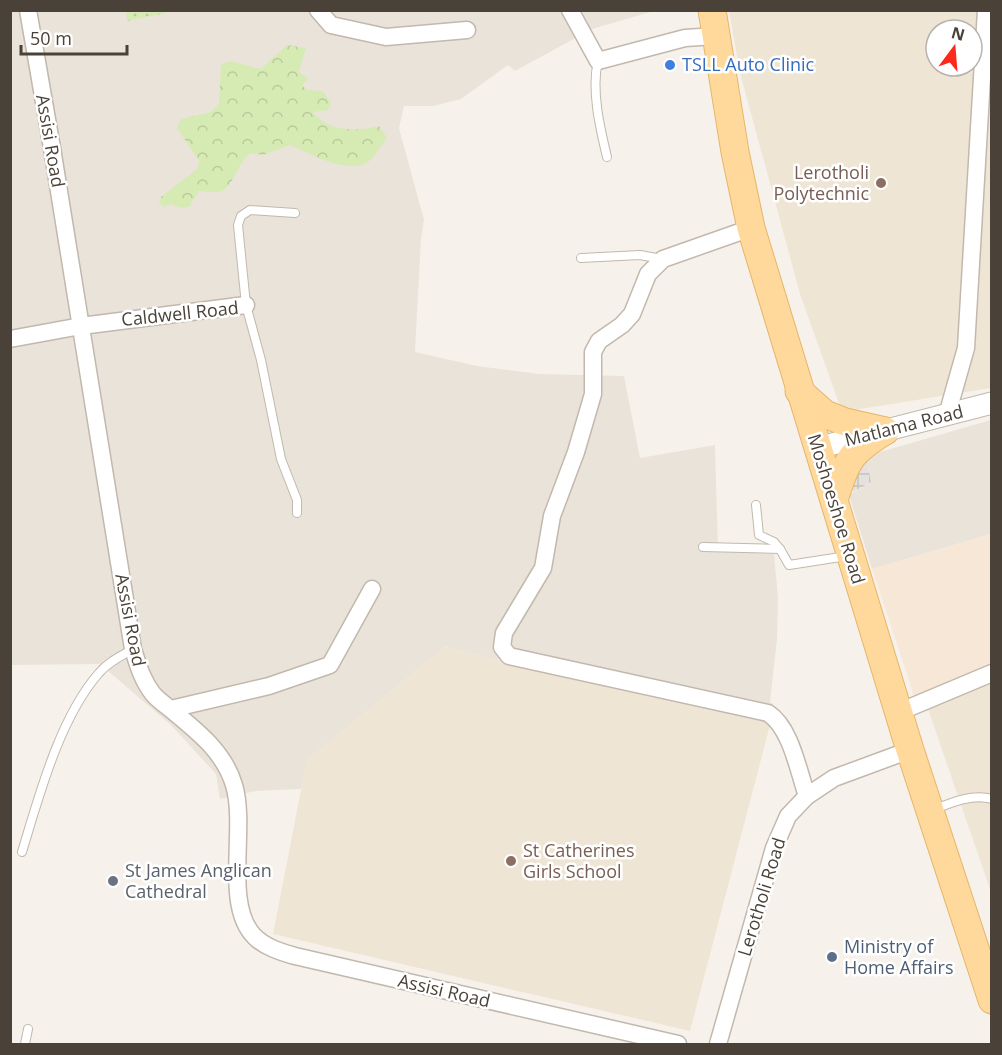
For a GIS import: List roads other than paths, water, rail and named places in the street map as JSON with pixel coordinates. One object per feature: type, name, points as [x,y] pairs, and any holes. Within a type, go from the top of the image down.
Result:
[{"type":"main road","name":"Moshoeshoe Road","points":[[714,23],[735,152],[751,228],[929,811],[992,1000]]},
{"type":"main road","points":[[799,391],[825,414],[845,422],[885,431]]},
{"type":"main road","points":[[834,500],[853,453],[885,431]]},
{"type":"street","name":"Assisi Road","points":[[28,10],[133,649],[142,678],[154,695],[210,742],[224,762],[234,784],[239,807],[238,904],[243,922],[255,937],[273,949],[295,956],[678,1044]]},
{"type":"street","points":[[318,10],[331,25],[386,37],[467,30]]},
{"type":"street","points":[[570,10],[598,61],[685,38],[714,23]]},
{"type":"street","points":[[947,415],[966,348],[986,10]]},
{"type":"street","points":[[751,228],[663,259],[648,274],[632,314],[622,325],[598,341],[593,352],[593,394],[576,452],[552,516],[543,568],[504,633],[502,647],[509,656],[768,713],[778,720],[785,732],[807,796]]},
{"type":"street","name":"Caldwell Road","points":[[10,339],[81,326],[246,304]]},
{"type":"street","name":"Matlama Road","points":[[817,448],[992,403]]},
{"type":"street","points":[[171,710],[269,686],[330,665],[372,589]]},
{"type":"street","points":[[899,712],[992,673]]},
{"type":"street","name":"Lerotholi Road","points":[[718,1044],[774,848],[788,816],[807,796],[834,778],[910,750]]},
{"type":"lane","points":[[598,61],[596,69],[598,117],[607,157]]},
{"type":"lane","points":[[246,304],[238,225],[241,216],[250,210],[295,213]]},
{"type":"lane","points":[[581,258],[640,255],[663,259]]},
{"type":"lane","name":"Caldwell Road","points":[[246,304],[261,360],[281,459],[297,500],[297,513]]},
{"type":"lane","points":[[756,504],[759,535],[774,542],[789,565],[851,556]]},
{"type":"lane","points":[[703,547],[780,549]]},
{"type":"lane","points":[[22,852],[44,781],[74,713],[99,673],[110,662],[133,649]]},
{"type":"lane","points":[[929,811],[956,801],[982,797],[992,799]]},
{"type":"lane","points":[[25,1044],[28,1029]]},
{"type":"place","name":"TSLL Auto Clinic","points":[[670,65]]},
{"type":"place","name":"Lerotholi Polytechnic","points":[[881,183]]},
{"type":"place","name":"St Catherines Girls School","points":[[511,861]]},
{"type":"place","name":"St James Anglican Cathedral","points":[[113,881]]},
{"type":"place","name":"Ministry of Home Affairs","points":[[832,957]]}]
